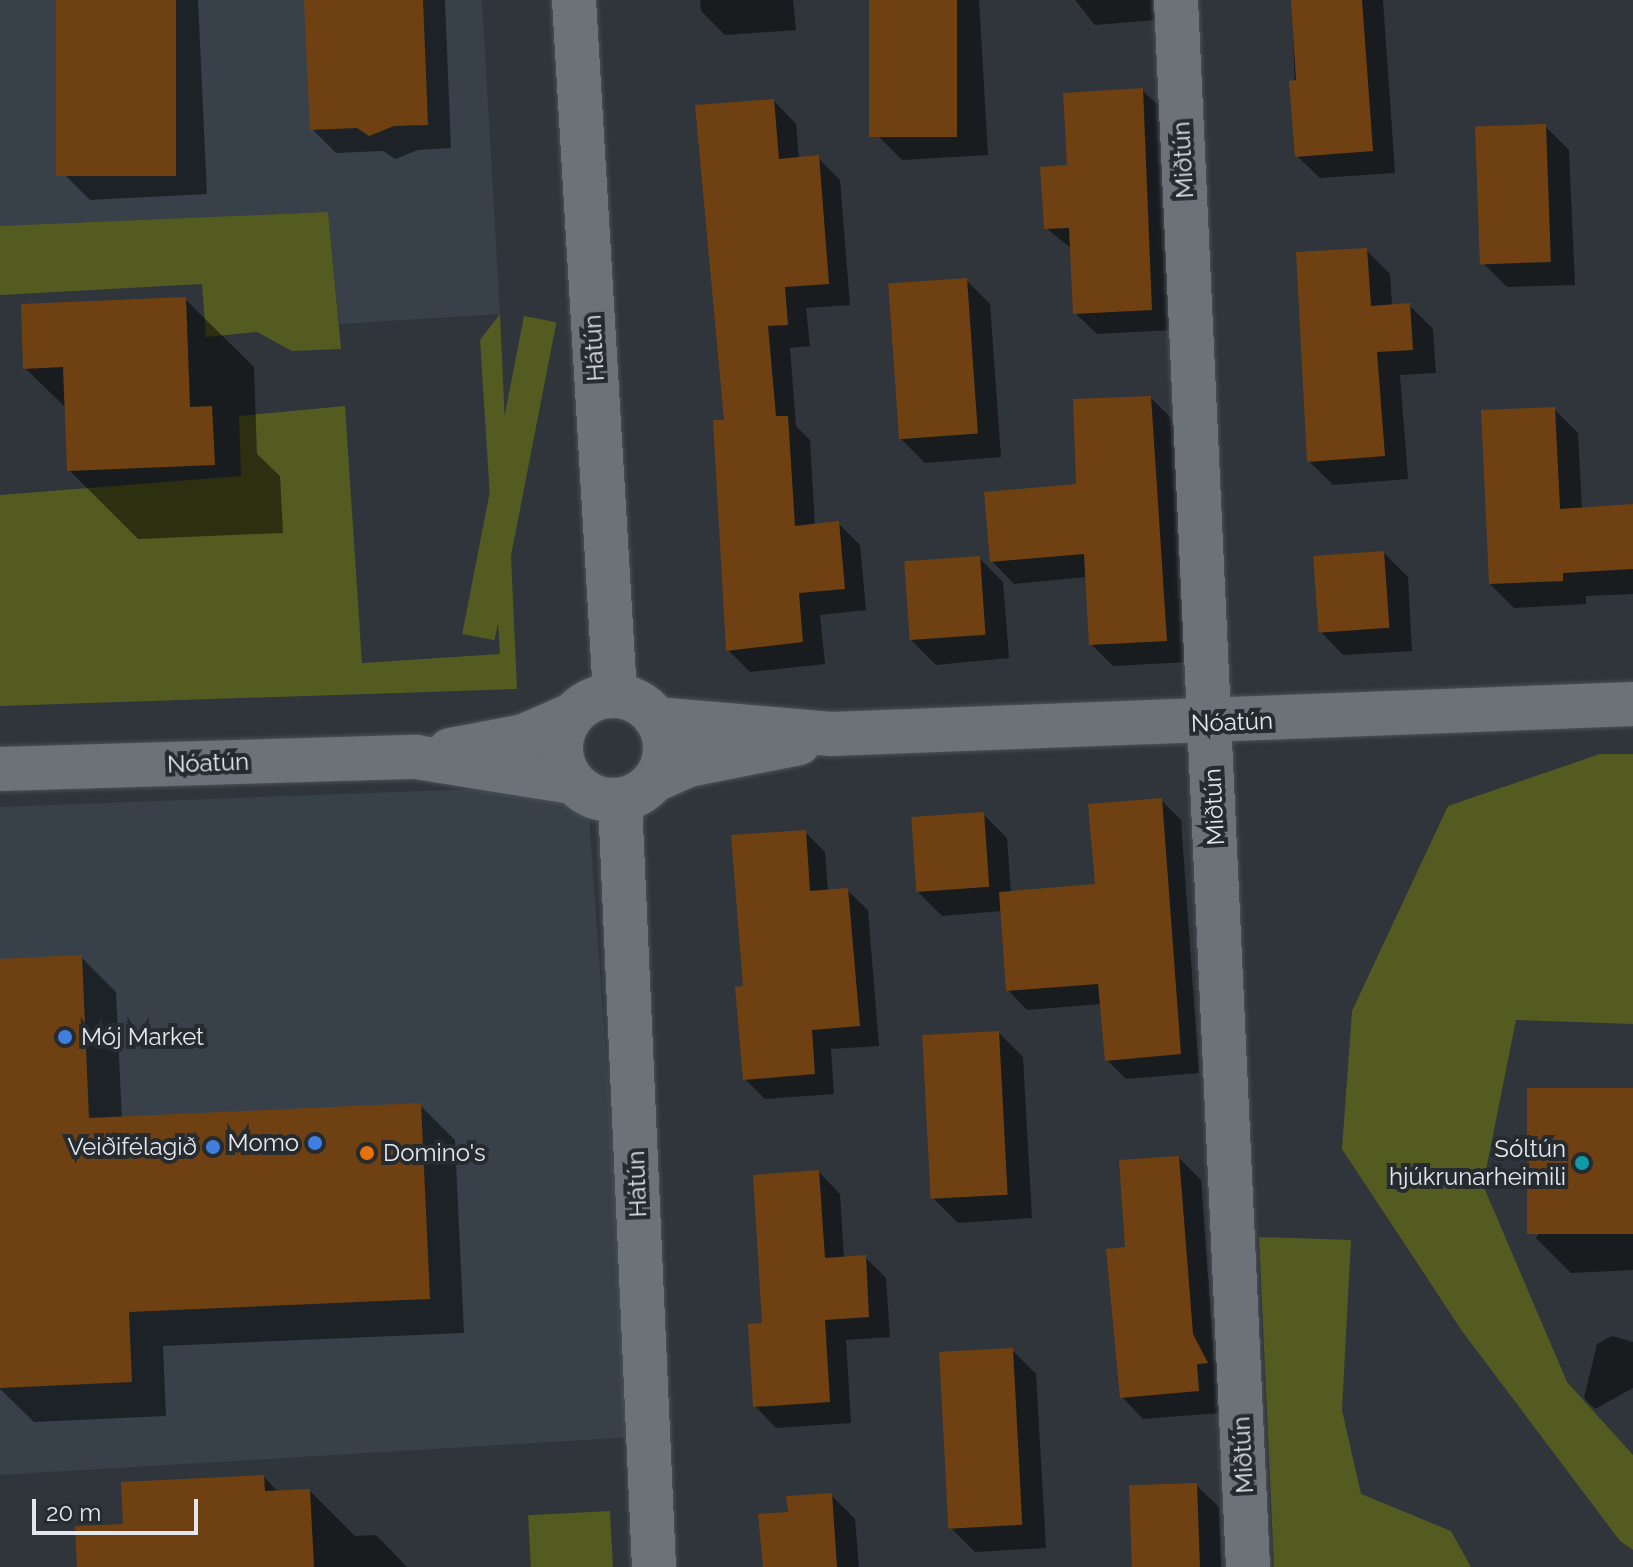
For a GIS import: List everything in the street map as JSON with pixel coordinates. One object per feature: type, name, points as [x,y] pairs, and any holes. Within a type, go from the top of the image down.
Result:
[{"type":"street","name":"Hátún","points":[[574,0],[615,695]]},
{"type":"street","name":"Miðtún","points":[[1176,0],[1248,1567]]},
{"type":"street","name":"Nóatún","points":[[0,769],[416,757],[524,736],[572,715],[584,704],[615,695],[645,707],[656,719],[831,734],[1210,723],[1633,704]]},
{"type":"street","points":[[572,715],[560,749],[572,782]]},
{"type":"street","points":[[637,790],[665,750],[656,719]]},
{"type":"street","name":"Nóatún","points":[[416,757],[572,782],[585,794],[637,790],[689,765],[831,734]]},
{"type":"street","name":"Hátún","points":[[637,790],[654,1567]]},
{"type":"shaded area","points":[[0,0],[482,0],[500,314],[339,324],[328,212],[0,226]]},
{"type":"shaded area","points":[[553,786],[589,815],[633,1437],[0,1475],[0,807]]},
{"type":"green space","points":[[328,212],[341,349],[292,351],[257,332],[206,337],[202,284],[0,295],[0,226]]},
{"type":"green space","points":[[500,314],[517,689],[0,706],[0,495],[241,476],[239,416],[345,406],[362,663],[500,654],[480,340]]},
{"type":"green space","points":[[524,316],[556,322],[495,640],[462,634]]},
{"type":"green space","points":[[1600,754],[1633,754],[1633,1024],[1516,1020],[1483,1185],[1567,1382],[1633,1455],[1633,1550],[1620,1541],[1462,1331],[1342,1149],[1352,1011],[1448,806]]},
{"type":"green space","points":[[1259,1237],[1351,1240],[1342,1410],[1361,1494],[1451,1531],[1471,1567],[1274,1567]]},
{"type":"green space","points":[[610,1511],[613,1567],[531,1567],[528,1515]]},
{"type":"building","points":[[56,0],[176,0],[176,176],[56,176]]},
{"type":"building","points":[[304,0],[423,0],[428,125],[394,126],[369,136],[357,128],[310,130]]},
{"type":"building","points":[[869,0],[957,0],[957,137],[869,137]]},
{"type":"building","points":[[1291,0],[1362,0],[1373,151],[1295,157],[1289,81],[1296,80]]},
{"type":"building","points":[[1143,88],[1152,310],[1073,314],[1069,228],[1044,229],[1040,167],[1067,165],[1063,93]]},
{"type":"building","points":[[774,99],[779,159],[819,155],[829,284],[785,287],[788,325],[768,326],[776,416],[788,416],[795,526],[839,521],[845,589],[799,593],[803,642],[726,651],[713,420],[724,420],[695,105]]},
{"type":"building","points":[[1546,124],[1551,262],[1480,264],[1475,126]]},
{"type":"building","points":[[1367,248],[1371,306],[1410,303],[1413,350],[1377,352],[1385,456],[1307,462],[1296,252]]},
{"type":"building","points":[[967,278],[978,434],[899,439],[888,284]]},
{"type":"building","points":[[186,297],[190,407],[212,406],[215,465],[67,471],[63,367],[23,369],[21,304]]},
{"type":"building","points":[[1151,396],[1167,641],[1089,645],[1084,554],[990,562],[984,492],[1076,484],[1073,399]]},
{"type":"building","points":[[1555,407],[1560,509],[1633,504],[1633,569],[1563,573],[1563,581],[1489,584],[1481,410]]},
{"type":"building","points":[[1384,551],[1389,628],[1319,633],[1313,556]]},
{"type":"building","points":[[980,556],[986,635],[910,640],[904,561]]},
{"type":"building","points":[[1162,798],[1181,1054],[1105,1061],[1098,984],[1006,991],[999,892],[1095,884],[1088,804]]},
{"type":"building","points":[[984,812],[989,887],[916,892],[911,817]]},
{"type":"building","points":[[806,830],[810,891],[848,888],[860,1026],[812,1030],[815,1074],[743,1080],[735,987],[743,986],[731,835]]},
{"type":"building","points":[[82,955],[89,1118],[421,1103],[430,1299],[129,1312],[132,1382],[0,1388],[0,959]]},
{"type":"building","points":[[999,1031],[1008,1195],[931,1199],[922,1035]]},
{"type":"building","name":"Sóltún hjúkrunarheimili","points":[[1527,1088],[1633,1088],[1633,1234],[1527,1234]]},
{"type":"building","points":[[1179,1156],[1193,1334],[1208,1363],[1197,1364],[1199,1391],[1120,1398],[1106,1249],[1125,1247],[1119,1160]]},
{"type":"building","points":[[819,1170],[825,1258],[866,1255],[869,1317],[825,1320],[830,1402],[753,1407],[748,1324],[762,1323],[753,1175]]},
{"type":"building","points":[[1013,1348],[1022,1525],[948,1529],[939,1352]]},
{"type":"building","points":[[264,1475],[265,1491],[310,1489],[314,1567],[77,1567],[75,1526],[123,1524],[121,1482]]},
{"type":"building","points":[[1197,1483],[1200,1567],[1132,1567],[1129,1485]]},
{"type":"building","points":[[832,1493],[837,1567],[763,1567],[758,1514],[788,1512],[786,1496]]},
{"type":"place","name":"Mój Market","points":[[65,1037]]},
{"type":"place","name":"Momo","points":[[315,1143]]},
{"type":"place","name":"Veiðifélagið","points":[[213,1147]]},
{"type":"place","name":"Domino's","points":[[367,1153]]},
{"type":"place","name":"Sóltún hjúkrunarheimili","points":[[1582,1163]]}]
